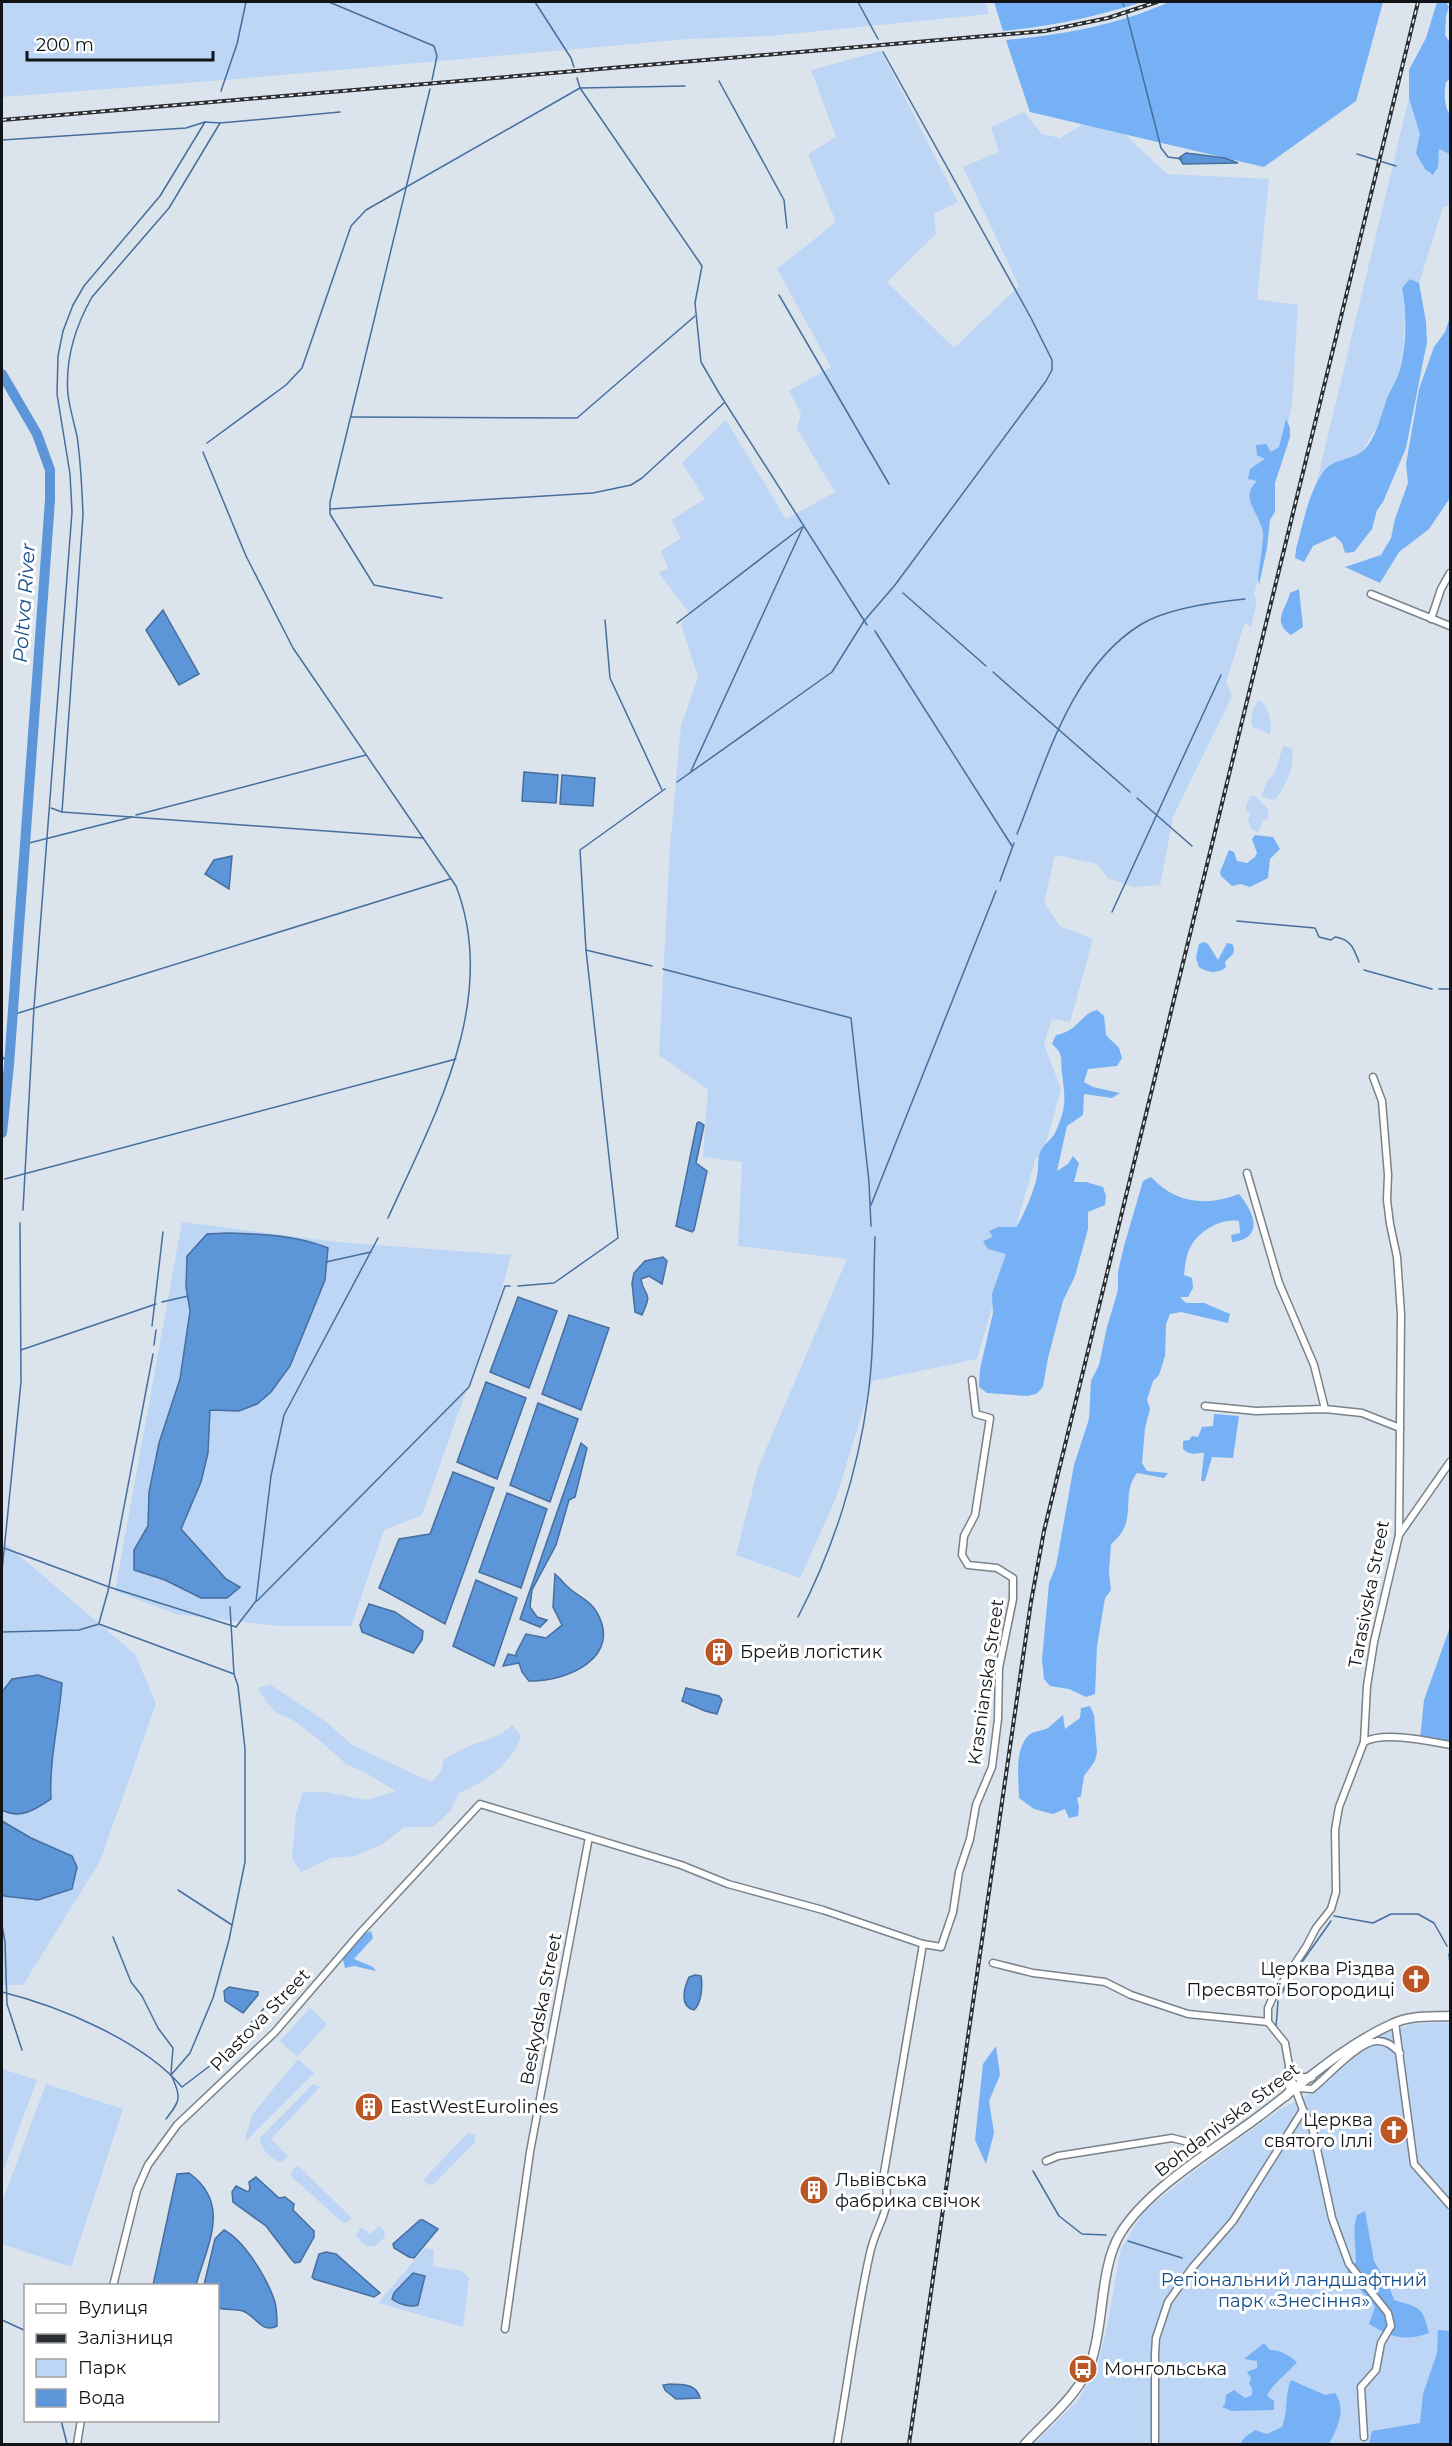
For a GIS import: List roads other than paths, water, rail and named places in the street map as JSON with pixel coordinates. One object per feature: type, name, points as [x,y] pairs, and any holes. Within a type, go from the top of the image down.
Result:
[{"type":"main road","name":"Bohdanivska Street","points":[[1025,2445],[1074,2391],[1092,2360],[1108,2267],[1118,2237],[1134,2214],[1210,2152],[1365,2037],[1395,2022],[1419,2017],[1450,2016]]},
{"type":"main road","points":[[1290,2068],[1292,2073],[1300,2078],[1311,2077]]},
{"type":"main road","points":[[1286,2096],[1290,2090],[1288,2081],[1290,2068]]},
{"type":"street","points":[[1431,619],[1441,589],[1450,573]]},
{"type":"street","points":[[1371,594],[1450,626]]},
{"type":"street","name":"Tarasivska Street","points":[[1268,2022],[1268,2008],[1273,1997],[1316,1928],[1331,1909],[1336,1892],[1335,1830],[1339,1807],[1364,1742],[1367,1686],[1399,1535],[1399,1282],[1387,1200],[1388,1174],[1382,1101],[1373,1077]]},
{"type":"street","points":[[1248,1173],[1279,1284],[1314,1365],[1325,1409]]},
{"type":"street","name":"Krasnianska Street","points":[[923,1944],[941,1947],[953,1912],[959,1872],[970,1839],[976,1805],[992,1767],[998,1719],[999,1668],[1013,1599],[1013,1578],[997,1568],[968,1565],[962,1555],[964,1536],[975,1515],[990,1418],[976,1414],[972,1380]]},
{"type":"street","points":[[1205,1406],[1256,1411],[1325,1409],[1362,1413],[1400,1428]]},
{"type":"street","points":[[1399,1535],[1450,1462]]},
{"type":"street","points":[[1364,1742],[1373,1738],[1396,1738],[1450,1744]]},
{"type":"street","name":"Plastova Street","points":[[114,2284],[137,2190],[148,2165],[177,2125],[275,2032],[361,1932],[480,1804],[589,1837]]},
{"type":"street","points":[[589,1837],[681,1865],[728,1884],[823,1910],[923,1944],[884,2173],[888,2200],[883,2220],[870,2250],[837,2445]]},
{"type":"street","name":"Beskydska Street","points":[[505,2329],[530,2151],[589,1837]]},
{"type":"street","points":[[993,1963],[1033,1973],[1106,1982],[1131,1995],[1188,2014],[1268,2022],[1285,2043],[1303,2110],[1312,2126],[1332,2218],[1349,2264],[1388,2313],[1391,2326],[1381,2343],[1376,2370],[1361,2388],[1364,2437]]},
{"type":"street","points":[[1395,2022],[1414,2164],[1450,2205]]},
{"type":"street","points":[[1297,2088],[1312,2089],[1359,2048],[1372,2041],[1392,2044],[1400,2053]]},
{"type":"street","points":[[1155,2445],[1156,2338],[1168,2302],[1192,2268],[1233,2221],[1303,2110]]},
{"type":"street","points":[[1046,2161],[1058,2156],[1172,2138],[1210,2152]]},
{"type":"street","points":[[77,2445],[81,2422]]},
{"type":"water","points":[[1186,153],[1225,158],[1238,163],[1183,164],[1179,158]]},
{"type":"water","points":[[163,610],[199,674],[179,685],[146,630]]},
{"type":"water","points":[[524,772],[558,775],[556,803],[522,801]]},
{"type":"water","points":[[562,775],[595,778],[593,806],[560,804]]},
{"type":"water","points":[[232,856],[229,889],[205,874],[214,860]]},
{"type":"water","points":[[699,1122],[704,1125],[696,1163],[707,1171],[692,1232],[676,1226]]},
{"type":"water","points":[[228,1233],[291,1238],[328,1248],[325,1280],[290,1366],[271,1392],[257,1404],[239,1411],[210,1410],[208,1453],[201,1482],[181,1529],[226,1579],[240,1587],[227,1598],[201,1598],[165,1580],[134,1570],[134,1550],[148,1526],[149,1492],[159,1443],[180,1379],[190,1311],[186,1287],[187,1256],[207,1234]]},
{"type":"water","points":[[663,1257],[667,1261],[662,1284],[649,1276],[641,1279],[648,1297],[642,1315],[635,1312],[632,1283],[634,1273],[645,1261]]},
{"type":"water","points":[[518,1297],[557,1311],[529,1388],[490,1372]]},
{"type":"water","points":[[569,1315],[609,1328],[581,1410],[542,1394]]},
{"type":"water","points":[[486,1382],[526,1398],[497,1479],[457,1462]]},
{"type":"water","points":[[538,1403],[578,1419],[550,1502],[510,1485]]},
{"type":"water","points":[[581,1443],[587,1448],[575,1497],[569,1500],[556,1545],[532,1590],[530,1607],[537,1617],[547,1620],[540,1627],[520,1619]]},
{"type":"water","points":[[453,1472],[494,1488],[445,1624],[379,1588],[399,1539],[430,1534]]},
{"type":"water","points":[[507,1493],[547,1509],[521,1588],[479,1572]]},
{"type":"water","points":[[555,1574],[596,1611],[603,1627],[603,1641],[597,1654],[587,1664],[559,1677],[529,1681],[519,1663],[503,1666],[508,1654],[517,1656],[516,1653],[526,1634],[546,1638],[562,1625],[553,1607]]},
{"type":"water","points":[[476,1580],[517,1598],[494,1666],[453,1646]]},
{"type":"water","points":[[369,1604],[395,1612],[423,1631],[422,1640],[413,1653],[362,1632],[360,1625]]},
{"type":"water","points":[[38,1675],[62,1683],[53,1755],[51,1799],[22,1814],[9,1813],[2,1810],[2,1692],[12,1679]]},
{"type":"water","points":[[686,1688],[719,1696],[722,1700],[717,1714],[682,1701]]},
{"type":"water","points":[[2,1821],[31,1838],[72,1856],[77,1867],[72,1889],[38,1900],[4,1896],[2,1894]]},
{"type":"water","points":[[701,1976],[702,1985],[700,2000],[694,2010],[686,2005],[684,1996],[689,1977]]},
{"type":"water","points":[[229,1987],[258,1992],[258,1995],[243,2013],[225,2001],[224,1991]]},
{"type":"water","points":[[189,2173],[202,2185],[210,2198],[213,2226],[210,2240],[196,2284],[153,2284],[177,2174]]},
{"type":"water","points":[[256,2177],[279,2198],[285,2197],[294,2204],[293,2210],[314,2231],[314,2237],[300,2262],[295,2263],[292,2260],[266,2226],[233,2202],[232,2192],[236,2186],[248,2192],[249,2182]]},
{"type":"water","points":[[420,2220],[438,2229],[414,2258],[409,2257],[394,2248],[393,2244]]},
{"type":"water","points":[[224,2230],[248,2252],[267,2283],[275,2302],[277,2326],[267,2328],[248,2313],[219,2308],[219,2284],[204,2284],[215,2239]]},
{"type":"water","points":[[326,2252],[336,2254],[380,2293],[374,2297],[314,2279],[312,2277],[319,2254]]},
{"type":"water","points":[[413,2273],[425,2276],[418,2305],[405,2305],[392,2299],[394,2293]]},
{"type":"water","points":[[663,2385],[692,2387],[700,2398],[676,2399],[665,2390]]},
{"type":"waterway","points":[[221,91],[237,44],[246,2]]},
{"type":"waterway","points":[[329,2],[434,46],[437,56],[432,80]]},
{"type":"waterway","points":[[535,2],[571,58],[574,67]]},
{"type":"waterway","points":[[858,2],[878,39]]},
{"type":"waterway","points":[[1122,2],[1124,6]]},
{"type":"waterway","points":[[1127,15],[1161,148],[1168,157],[1182,159]]},
{"type":"waterway","points":[[677,782],[832,672],[864,621],[895,585],[1052,370],[1052,360],[1031,318],[883,52]]},
{"type":"waterway","points":[[577,78],[580,88],[702,266],[695,303],[701,362],[867,625]]},
{"type":"waterway","points":[[719,81],[784,200],[787,228]]},
{"type":"waterway","points":[[207,443],[286,385],[302,368],[351,226],[366,210],[580,88],[685,86]]},
{"type":"waterway","points":[[430,89],[330,502],[330,514],[374,585],[442,598]]},
{"type":"waterway","points":[[2,140],[186,128],[205,122],[220,123],[340,112]]},
{"type":"waterway","points":[[23,1210],[34,1007],[72,512],[70,474],[57,394],[58,356],[63,331],[73,305],[84,286],[160,196],[205,122]]},
{"type":"waterway","points":[[62,812],[83,515],[77,436],[67,382],[72,344],[92,297],[169,208],[220,123]]},
{"type":"waterway","points":[[1357,154],[1396,166]]},
{"type":"waterway","points":[[779,295],[889,484]]},
{"type":"waterway","points":[[351,417],[577,418],[695,316]]},
{"type":"waterway","name":"Poltva River","points":[[2,374],[37,434],[50,470],[50,500],[9,1065],[2,1133]]},
{"type":"waterway","points":[[330,509],[593,493],[631,485],[642,478],[724,403]]},
{"type":"waterway","points":[[203,452],[246,556],[293,648],[456,886],[468,929],[470,972],[466,1014],[456,1056],[424,1139],[388,1218]]},
{"type":"waterway","points":[[677,623],[802,527]]},
{"type":"waterway","points":[[691,771],[803,527]]},
{"type":"waterway","points":[[903,593],[986,666]]},
{"type":"waterway","points":[[1017,834],[1050,748],[1078,691],[1116,643],[1140,625],[1163,614],[1205,604],[1245,599]]},
{"type":"waterway","points":[[605,620],[610,678],[662,790]]},
{"type":"waterway","points":[[875,631],[1012,846]]},
{"type":"waterway","points":[[993,672],[1130,792]]},
{"type":"waterway","points":[[1112,912],[1221,675]]},
{"type":"waterway","points":[[136,815],[366,755]]},
{"type":"waterway","points":[[518,1286],[554,1283],[618,1238],[586,950],[580,850],[665,789]]},
{"type":"waterway","points":[[1137,798],[1192,846]]},
{"type":"waterway","points":[[51,808],[62,812],[423,838]]},
{"type":"waterway","points":[[25,844],[132,817]]},
{"type":"waterway","points":[[1000,881],[1014,843]]},
{"type":"waterway","points":[[12,1015],[450,879]]},
{"type":"waterway","points":[[871,1205],[996,891]]},
{"type":"waterway","points":[[1237,921],[1315,928],[1319,937],[1331,940],[1335,937],[1348,942],[1359,962]]},
{"type":"waterway","points":[[586,950],[652,966]]},
{"type":"waterway","points":[[663,969],[851,1018],[869,1182],[871,1226]]},
{"type":"waterway","points":[[1364,970],[1432,989]]},
{"type":"waterway","points":[[1439,989],[1450,989]]},
{"type":"waterway","name":"Poltva River","points":[[2,1056],[9,1065]]},
{"type":"waterway","points":[[5,1179],[456,1059]]},
{"type":"waterway","points":[[2,1571],[21,1382],[20,1223]]},
{"type":"waterway","points":[[152,1326],[163,1232]]},
{"type":"waterway","points":[[798,1617],[833,1538],[851,1482],[864,1425],[873,1337],[875,1237]]},
{"type":"waterway","points":[[4,1548],[109,1587],[236,1627],[256,1601],[271,1476],[284,1415],[378,1238]]},
{"type":"waterway","points":[[326,1262],[371,1252]]},
{"type":"waterway","points":[[257,1601],[469,1387],[505,1286],[510,1286]]},
{"type":"waterway","points":[[162,1302],[188,1296]]},
{"type":"waterway","points":[[21,1350],[156,1304]]},
{"type":"waterway","points":[[154,1345],[156,1330]]},
{"type":"waterway","points":[[99,1623],[108,1591],[153,1354]]},
{"type":"waterway","points":[[230,1607],[234,1674]]},
{"type":"waterway","points":[[2,1632],[79,1630],[99,1624],[234,1674],[238,1686],[245,1749],[245,1862],[229,1940],[213,1998],[190,2053],[171,2075]]},
{"type":"waterway","points":[[178,1890],[232,1925]]},
{"type":"waterway","points":[[1334,1916],[1373,1923],[1391,1914],[1418,1914],[1434,1923],[1447,1946]]},
{"type":"waterway","points":[[1280,1997],[1331,1921]]},
{"type":"waterway","points":[[2,1925],[5,1942],[7,2004],[22,2050]]},
{"type":"waterway","points":[[113,1937],[131,1982],[142,1996],[158,2028],[173,2048],[171,2073]]},
{"type":"waterway","points":[[1449,1954],[1450,1965]]},
{"type":"waterway","points":[[2,1992],[49,2006],[123,2040],[165,2070],[182,2087],[215,2062],[269,2003]]},
{"type":"waterway","points":[[1276,2027],[1278,2001]]},
{"type":"waterway","points":[[166,2119],[178,2099],[172,2077]]},
{"type":"waterway","points":[[1033,2171],[1059,2216],[1082,2234],[1106,2235]]},
{"type":"waterway","points":[[1128,2241],[1182,2258]]},
{"type":"waterway","points":[[2,2320],[24,2330]]},
{"type":"waterway","points":[[62,2422],[67,2444]]},
{"type":"railway","points":[[2,120],[1045,31],[1108,18],[1157,2]]},
{"type":"railway","points":[[909,2444],[1031,1602],[1044,1531],[1418,2]]},
{"type":"place","name":"Брейв логістик","points":[[719,1652]]},
{"type":"place","name":"Церква Різдва Пресвятої Богородиці","points":[[1416,1979]]},
{"type":"place","name":"EastWestEurolines","points":[[369,2107]]},
{"type":"place","name":"Церква святого Іллі","points":[[1394,2130]]},
{"type":"place","name":"Львівська фабрика свічок","points":[[814,2190]]},
{"type":"place","name":"Монгольська","points":[[1083,2369]]},
{"type":"park label","name":"Регіональний ландшафтний парк «Знесіння»","points":[[1294,2290]]}]
